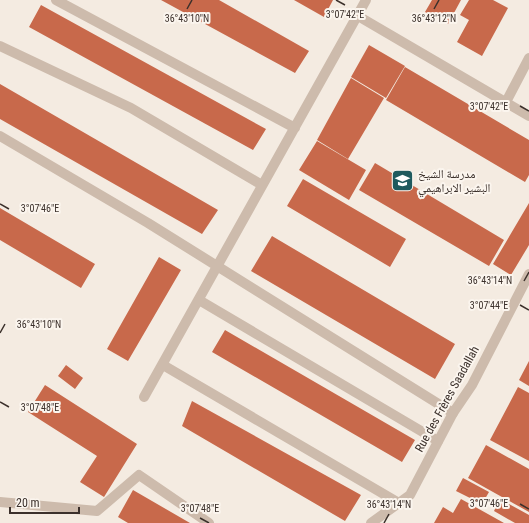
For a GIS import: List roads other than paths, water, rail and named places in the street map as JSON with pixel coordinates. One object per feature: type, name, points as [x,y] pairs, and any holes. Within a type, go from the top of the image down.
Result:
[{"type":"street","points":[[56,0],[295,128]]},
{"type":"street","points":[[144,397],[366,0]]},
{"type":"street","points":[[358,16],[529,116]]},
{"type":"street","points":[[0,46],[131,108],[262,185]]},
{"type":"street","points":[[506,102],[529,58]]},
{"type":"street","points":[[0,136],[148,223],[453,413]]},
{"type":"street","name":"Rue des Frères Saadallah","points":[[371,523],[410,495],[453,413],[472,385],[529,274]]},
{"type":"street","points":[[199,300],[438,441]]},
{"type":"street","points":[[163,365],[399,503]]},
{"type":"street","points":[[0,502],[97,511],[139,475],[209,523]]},
{"type":"place","name":"مدرسة الشيخ البشير الابراهيمي","points":[[403,181]]}]
